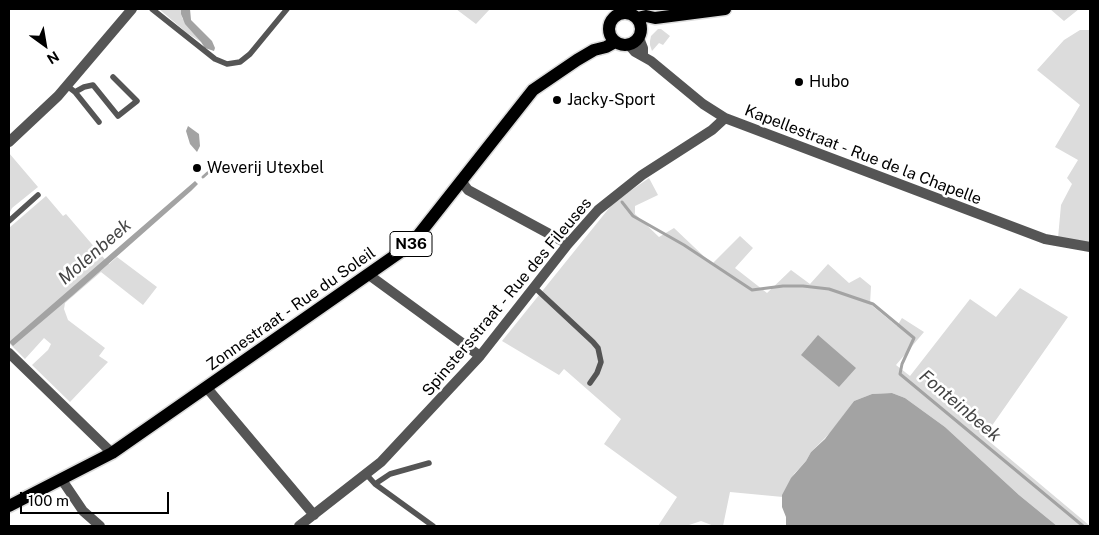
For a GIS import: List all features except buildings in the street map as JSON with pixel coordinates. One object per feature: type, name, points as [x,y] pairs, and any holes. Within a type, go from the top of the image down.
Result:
[{"type":"main road","points":[[604,9],[612,31]]},
{"type":"main road","name":"N36","points":[[637,32],[632,14],[622,11],[612,31],[624,45],[637,32],[646,16],[655,18],[725,9]]},
{"type":"main road","name":"Zonnestraat - Rue du Soleil","points":[[9,506],[112,454],[369,275],[413,242],[533,90],[547,79],[594,50],[601,38],[612,31]]},
{"type":"street","points":[[10,138],[58,96],[132,9]]},
{"type":"street","name":"Kapellestraat - Rue de la Chapelle","points":[[637,32],[635,52],[643,55],[703,104],[725,118],[1045,239],[1090,247]]},
{"type":"street","name":"Spinstersstraat - Rue des Fileuses","points":[[299,526],[381,462],[480,356],[568,244],[598,210],[642,175],[712,130],[725,118]]},
{"type":"street","points":[[462,182],[468,190],[568,244]]},
{"type":"street","points":[[369,275],[480,356]]},
{"type":"street","points":[[9,353],[112,454]]},
{"type":"street","points":[[207,388],[314,515]]},
{"type":"street","points":[[62,480],[83,511],[100,526]]},
{"type":"lane","points":[[152,9],[215,59],[227,64],[240,62],[250,54],[287,9]]},
{"type":"lane","points":[[75,92],[84,86],[93,85],[118,116],[137,101],[113,77]]},
{"type":"lane","points":[[66,85],[75,92],[99,122]]},
{"type":"lane","points":[[9,221],[38,195]]},
{"type":"lane","points":[[534,287],[598,348],[601,362],[597,373],[590,383]]},
{"type":"lane","points":[[375,484],[390,474],[429,463]]},
{"type":"lane","points":[[366,474],[375,484],[433,526]]},
{"type":"shaded area","points":[[159,9],[181,9],[182,18],[201,42],[187,33]]},
{"type":"shaded area","points":[[181,9],[190,9],[191,20],[212,41],[215,48],[214,51],[205,48],[185,24]]},
{"type":"shaded area","points":[[456,9],[490,9],[476,24]]},
{"type":"shaded area","points":[[1050,9],[1079,9],[1064,21]]},
{"type":"shaded area","points":[[658,29],[661,29],[670,36],[663,45],[659,43],[652,51],[650,45],[651,36]]},
{"type":"shaded area","points":[[1080,30],[1090,30],[1090,243],[1058,238],[1061,205],[1072,184],[1067,178],[1078,160],[1055,147],[1080,105],[1037,70],[1064,40]]},
{"type":"shaded area","points":[[188,126],[199,134],[200,146],[197,152],[190,144],[186,131]]},
{"type":"shaded area","points":[[9,153],[38,187],[12,208],[9,214]]},
{"type":"shaded area","points":[[649,178],[658,195],[635,206],[635,214],[659,237],[674,228],[712,264],[740,236],[753,248],[735,268],[767,293],[791,270],[810,284],[828,264],[849,283],[860,277],[871,286],[870,304],[897,326],[902,318],[924,332],[896,365],[910,376],[970,299],[996,317],[1020,288],[1068,317],[984,437],[1090,526],[1057,526],[1019,495],[945,427],[905,398],[892,393],[872,394],[854,401],[831,432],[811,452],[806,461],[794,474],[783,497],[730,492],[723,526],[714,526],[701,521],[686,526],[658,526],[677,497],[604,444],[621,419],[564,369],[559,375],[502,341],[614,202]]},
{"type":"shaded area","points":[[195,181],[198,184],[191,191],[72,296],[13,346],[9,342]]},
{"type":"shaded area","points":[[46,196],[63,216],[66,214],[109,264],[117,257],[157,287],[143,305],[101,272],[65,303],[64,309],[68,320],[105,348],[99,356],[108,362],[70,402],[32,365],[48,350],[51,344],[44,338],[25,359],[9,343],[9,228]]},
{"type":"shaded area","points":[[818,335],[856,368],[839,387],[801,355]]},
{"type":"shaded area","points":[[892,393],[905,398],[945,427],[1019,495],[1057,526],[786,526],[786,517],[782,507],[782,495],[791,478],[806,461],[811,452],[825,439],[854,401],[872,394]]},
{"type":"waterway","name":"Molenbeek","points":[[203,177],[213,168],[209,164]]},
{"type":"waterway","name":"Fonteinbeek","points":[[622,202],[633,216],[684,245],[752,290],[783,286],[829,289],[873,304],[914,338],[902,364],[900,374],[1083,526]]},
{"type":"place","name":"Hubo","points":[[799,82]]},
{"type":"place","name":"Jacky-Sport","points":[[557,100]]},
{"type":"place","name":"Weverij Utexbel","points":[[197,168]]}]
